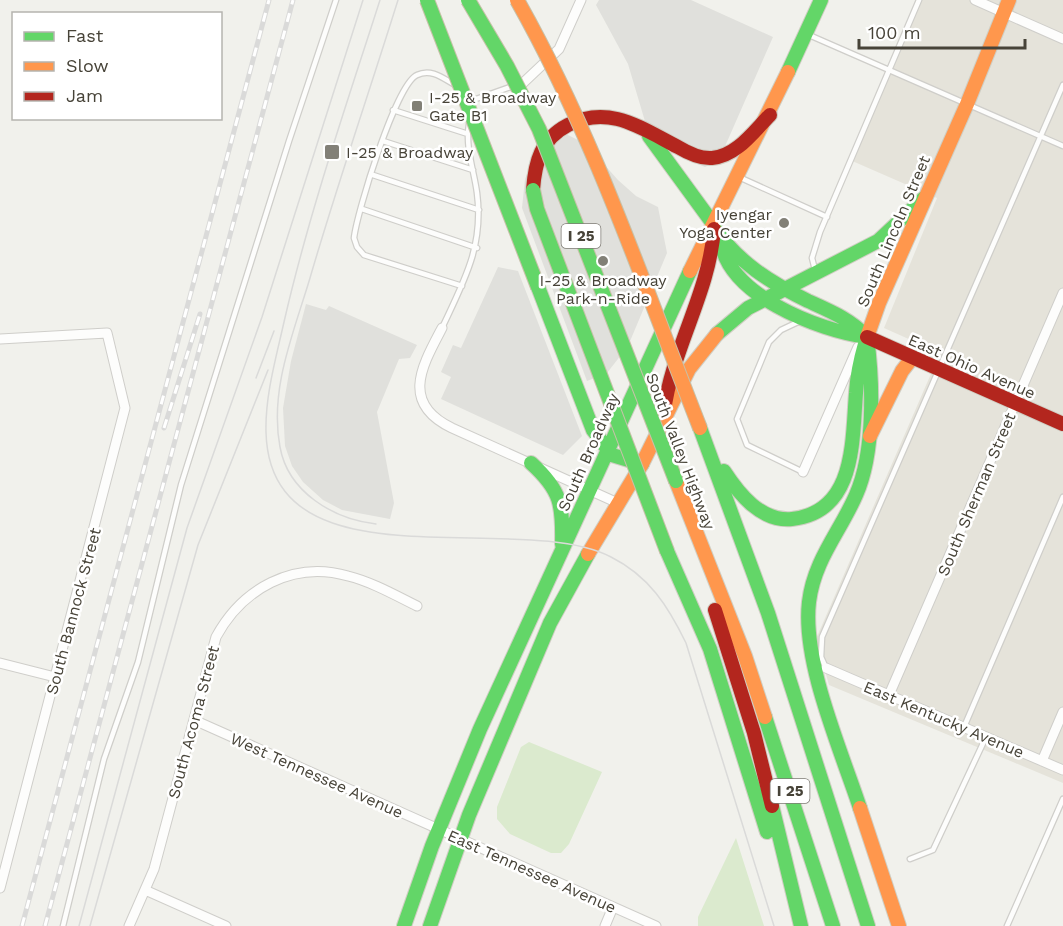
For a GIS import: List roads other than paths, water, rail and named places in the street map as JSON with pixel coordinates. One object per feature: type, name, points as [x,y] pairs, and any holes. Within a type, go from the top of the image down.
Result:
[{"type":"main road","points":[[427,0],[593,430],[605,450],[624,461],[642,464]]},
{"type":"main road","name":"South Valley Highway","points":[[468,0],[503,58],[538,129],[745,656],[833,926]]},
{"type":"main road","name":"South Valley Highway","points":[[517,0],[549,55],[589,141],[743,540],[868,926]]},
{"type":"main road","name":"South Broadway","points":[[405,926],[474,744],[590,490],[605,450],[717,232],[739,177],[770,115],[821,0]]},
{"type":"main road","name":"South Lincoln Street","points":[[867,337],[879,303],[967,104],[1006,6]]},
{"type":"main road","points":[[770,115],[735,149],[715,158],[688,153],[620,117],[600,114],[585,117],[565,126],[549,137],[536,158],[533,190],[537,209],[667,551],[710,649],[799,926]]},
{"type":"main road","points":[[643,129],[687,185],[717,232],[711,265],[665,388],[663,421]]},
{"type":"main road","points":[[430,926],[461,839],[550,623],[566,591],[642,464],[689,369],[703,349],[735,318],[784,288],[878,241],[924,198]]},
{"type":"main road","name":"East Ohio Avenue","points":[[717,232],[749,265],[784,288],[848,318],[867,337]]},
{"type":"main road","name":"East Ohio Avenue","points":[[717,232],[727,265],[766,298],[846,335],[867,337],[1063,424]]},
{"type":"main road","points":[[700,428],[734,486],[744,498],[766,514],[790,520],[816,512],[828,504],[845,482],[852,454],[861,353],[867,337]]},
{"type":"main road","points":[[867,337],[871,374],[865,470],[856,496],[818,565],[810,597],[807,627],[813,664],[899,926]]},
{"type":"main road","points":[[866,445],[902,371],[912,358]]},
{"type":"main road","points":[[531,463],[554,484],[560,497],[563,507],[562,550]]},
{"type":"main road","points":[[688,514],[754,733],[799,926]]},
{"type":"street","points":[[523,83],[535,75],[559,49],[581,0]]},
{"type":"street","points":[[975,0],[1006,6],[1063,39]]},
{"type":"street","name":"South Sherman Street","points":[[889,695],[1063,293]]},
{"type":"street","points":[[442,328],[419,376],[421,398],[427,409],[443,424],[620,504]]},
{"type":"street","name":"South Bannock Street","points":[[0,339],[106,333],[123,397],[124,417],[0,888]]},
{"type":"street","name":"South Lincoln Street","points":[[803,472],[855,351],[867,337]]},
{"type":"street","name":"South Acoma Street","points":[[129,926],[154,869],[216,637],[235,608],[263,586],[296,573],[331,572],[365,582],[417,606]]},
{"type":"street","points":[[0,663],[55,677]]},
{"type":"street","name":"East Kentucky Avenue","points":[[826,668],[1063,770]]},
{"type":"street","points":[[1042,761],[1063,712]]},
{"type":"street","name":"West Tennessee Avenue","points":[[194,720],[440,830]]},
{"type":"street","name":"East Tennessee Avenue","points":[[440,830],[656,926]]},
{"type":"street","points":[[146,890],[226,926]]},
{"type":"street","points":[[605,926],[613,907]]},
{"type":"lane","points":[[63,926],[104,759],[138,662],[181,484],[336,0]]},
{"type":"lane","points":[[816,273],[812,258],[827,218],[919,0]]},
{"type":"lane","points":[[807,34],[1063,146]]},
{"type":"lane","points":[[462,286],[361,253],[354,238],[393,110],[405,84],[423,73],[439,75],[476,99]]},
{"type":"lane","points":[[476,99],[523,83]]},
{"type":"lane","points":[[826,668],[821,657],[822,637],[1063,85]]},
{"type":"lane","points":[[442,328],[477,248],[478,210],[468,134],[476,99]]},
{"type":"lane","points":[[393,110],[468,134]]},
{"type":"lane","points":[[383,141],[472,170]]},
{"type":"lane","points":[[373,175],[478,210]]},
{"type":"lane","points":[[739,177],[827,218]]},
{"type":"lane","points":[[362,209],[477,248]]},
{"type":"lane","points":[[803,472],[747,445],[742,438],[736,419],[773,336],[806,318]]},
{"type":"lane","points":[[964,727],[1063,497]]},
{"type":"lane","points":[[910,858],[933,850],[986,736]]},
{"type":"lane","points":[[1007,926],[1063,799]]},
{"type":"tram line","points":[[79,926],[187,528],[262,317],[363,0]]},
{"type":"tram line","points":[[380,0],[316,200],[294,281],[269,391],[266,432],[278,481],[308,512],[352,529],[404,536],[518,539],[569,544],[611,557],[636,573],[656,593],[686,643],[774,926]]},
{"type":"tram line","points":[[376,524],[344,516],[329,509],[303,490],[292,477],[285,463],[277,425],[280,382],[285,361],[331,208],[398,0]]},
{"type":"tram line","points":[[256,378],[274,331]]},
{"type":"tram line","points":[[90,926],[198,545],[268,370]]},
{"type":"railway","points":[[22,926],[269,0]]},
{"type":"railway","points":[[45,926],[293,0]]},
{"type":"railway","points":[[164,428],[200,314]]},
{"type":"place","name":"I-25 & Broadway Gate B1","points":[[417,106]]},
{"type":"place","name":"I-25 & Broadway","points":[[332,152]]},
{"type":"place","name":"Iyengar Yoga Center","points":[[784,223]]},
{"type":"place","name":"I-25 & Broadway Park-n-Ride","points":[[603,261]]}]
